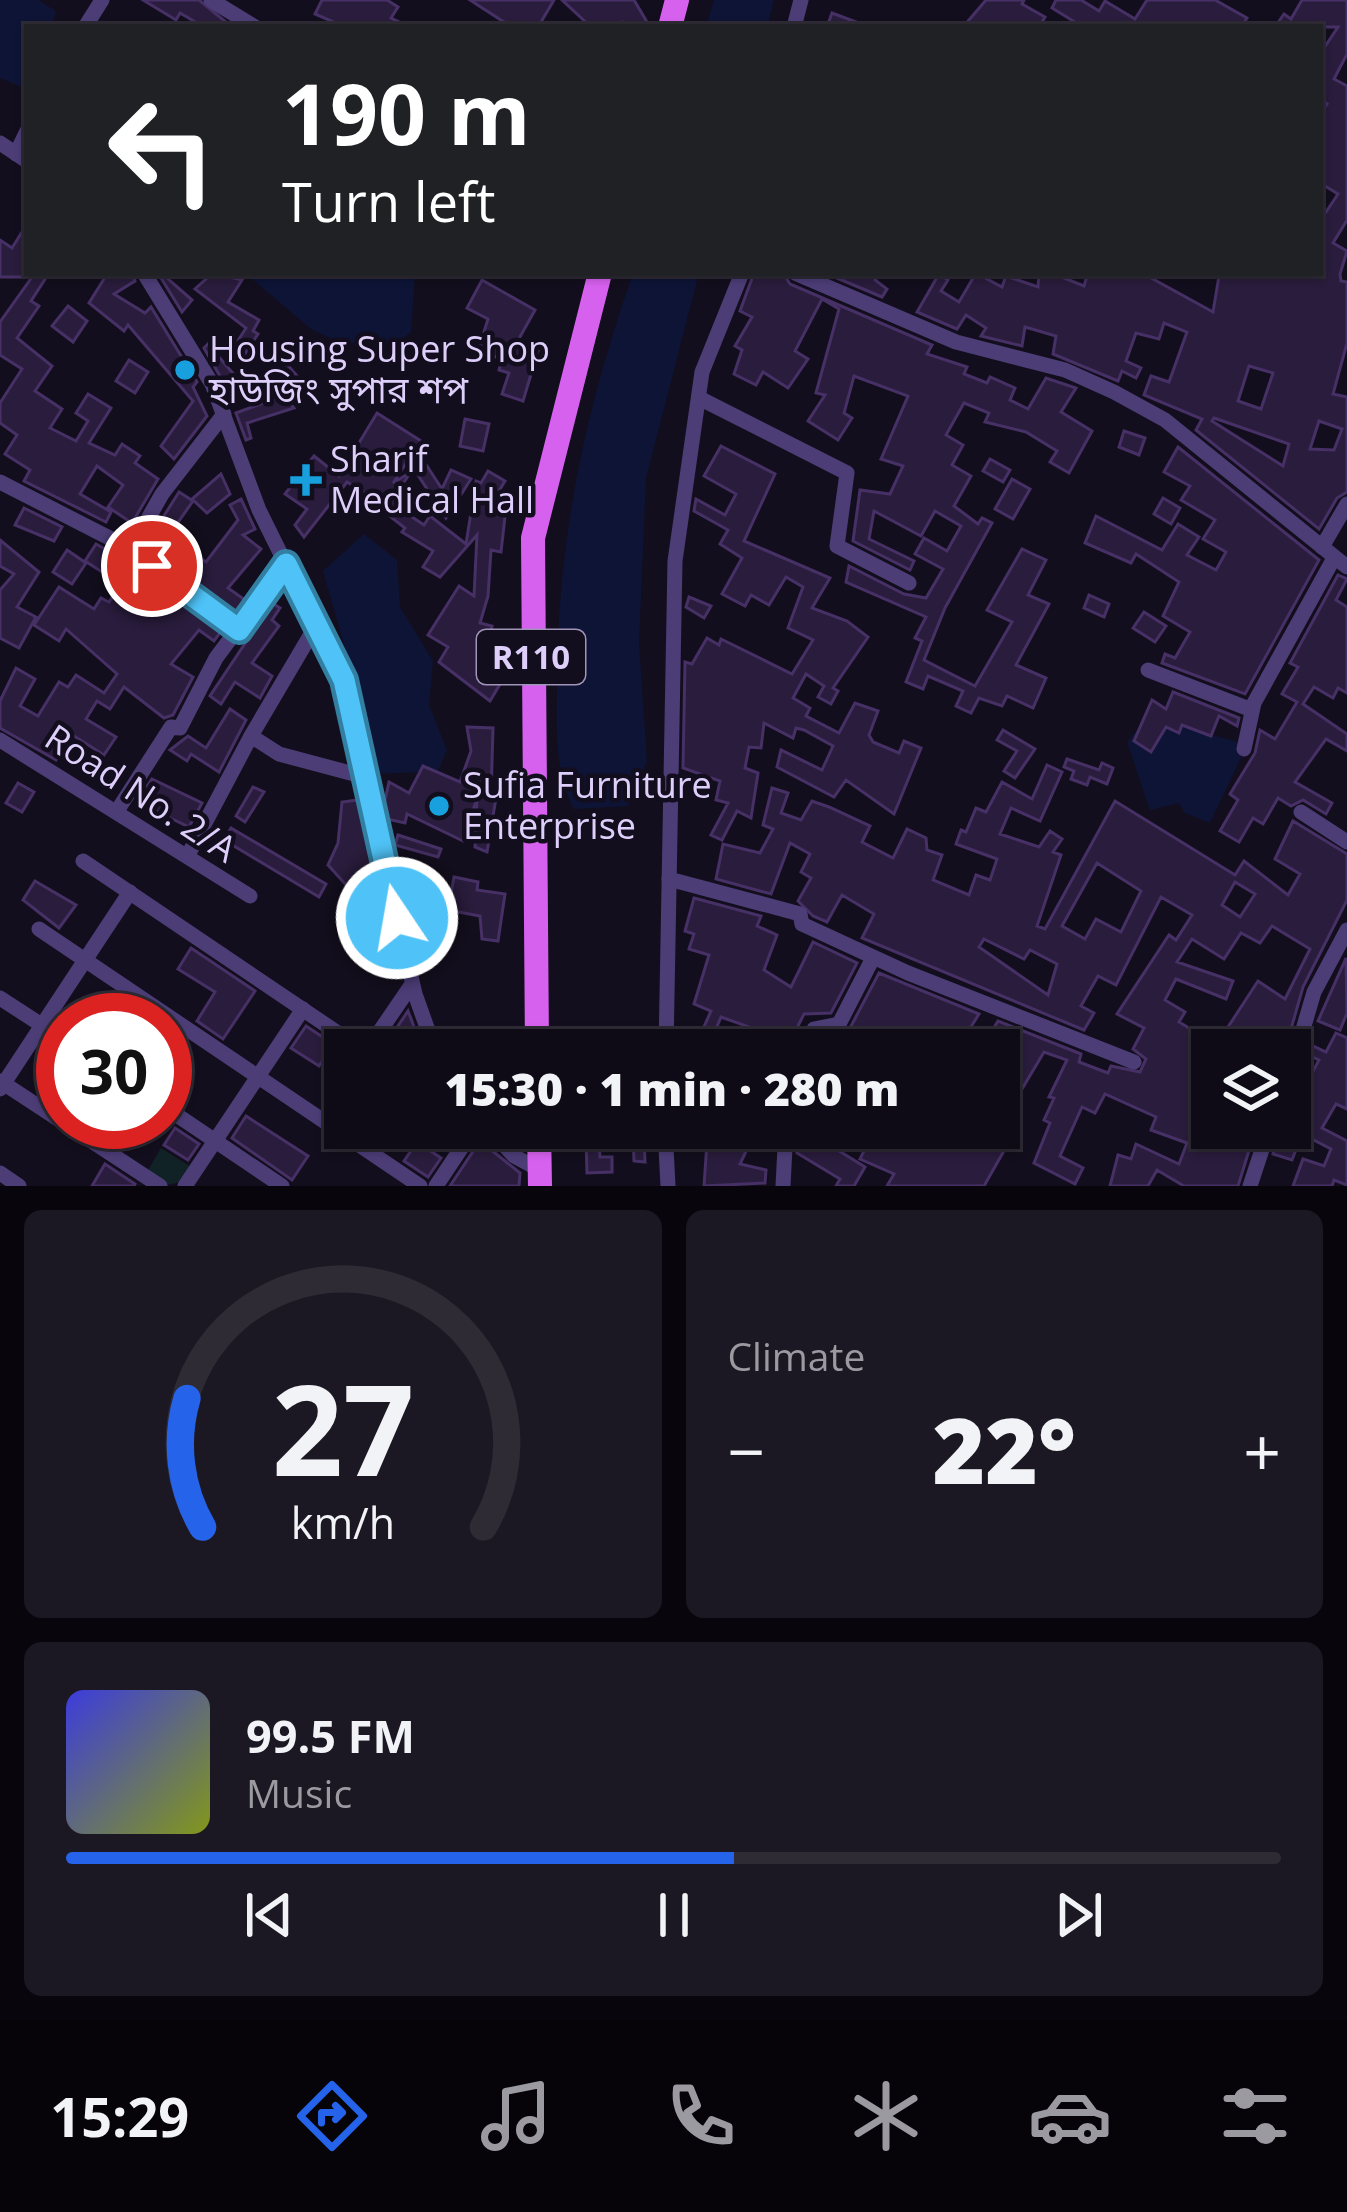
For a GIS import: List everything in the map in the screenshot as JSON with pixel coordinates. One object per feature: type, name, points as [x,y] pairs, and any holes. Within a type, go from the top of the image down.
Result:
[{"type":"main road","name":"R110","points":[[536,1029],[526,756],[533,538],[599,276]]},
{"type":"street","points":[[211,0],[250,24]]},
{"type":"street","points":[[0,142],[22,158]]},
{"type":"street","points":[[146,276],[212,385],[314,629],[344,680],[412,983],[428,1029]]},
{"type":"street","points":[[666,1029],[670,630],[699,398],[710,351],[741,276]]},
{"type":"street","points":[[802,276],[956,343],[1065,370],[1114,392],[1166,420],[1334,558]]},
{"type":"street","points":[[699,398],[847,473],[837,546],[909,583]]},
{"type":"street","points":[[131,549],[162,494],[224,415]]},
{"type":"street","points":[[3,490],[131,549],[239,630]]},
{"type":"street","points":[[1244,749],[1252,710],[1275,659],[1334,558],[1347,504]]},
{"type":"street","points":[[117,811],[171,727],[180,728],[216,658],[286,564]]},
{"type":"street","points":[[188,855],[314,629]]},
{"type":"street","points":[[1148,670],[1252,710]]},
{"type":"street","points":[[251,736],[279,754],[368,778]]},
{"type":"street","name":"Road No. 2/A","points":[[0,740],[250,896]]},
{"type":"street","points":[[1301,812],[1347,842]]},
{"type":"street","points":[[83,861],[333,1029]]},
{"type":"street","points":[[669,879],[800,914],[802,924],[873,958],[1134,1063]]},
{"type":"street","points":[[64,993],[130,892]]},
{"type":"street","points":[[38,929],[420,1186]]},
{"type":"street","points":[[1303,1029],[1314,992],[1347,930]]},
{"type":"street","points":[[814,1029],[839,1024],[873,958]]},
{"type":"street","points":[[380,1029],[410,987]]},
{"type":"street","points":[[0,998],[36,1021]]},
{"type":"street","points":[[180,1186],[303,1009]]},
{"type":"street","points":[[36,1035],[1,1085],[160,1186]]},
{"type":"street","points":[[192,1124],[282,1186]]},
{"type":"street","points":[[436,1186],[462,1149]]},
{"type":"street","points":[[504,1149],[540,1178]]},
{"type":"street","points":[[666,1149],[668,1186]]},
{"type":"street","points":[[783,1186],[785,1149]]},
{"type":"street","points":[[1250,1186],[1262,1149]]},
{"type":"street","points":[[0,1173],[20,1186]]},
{"type":"shaded area","points":[[160,1149],[191,1167],[182,1182],[166,1185],[147,1172]]},
{"type":"water","points":[[0,0],[38,0],[56,11],[53,24],[24,24],[20,86],[0,78]]},
{"type":"water","points":[[714,0],[774,0],[768,24],[707,24]]},
{"type":"water","points":[[249,276],[415,276],[411,332],[396,344],[341,343],[311,329]]},
{"type":"water","points":[[632,276],[698,276],[646,478],[639,642],[647,761],[628,806],[574,809],[559,762],[559,628],[577,474]]},
{"type":"water","points":[[364,534],[397,560],[400,607],[433,661],[429,705],[447,750],[438,771],[381,774],[323,571]]},
{"type":"water","points":[[1148,717],[1241,743],[1241,758],[1210,823],[1185,813],[1179,803],[1150,810],[1127,742]]},
{"type":"building","points":[[143,0],[199,0],[228,24],[199,24],[180,13],[176,20]]},
{"type":"building","points":[[322,0],[387,0],[398,7],[391,18],[404,24],[338,24],[315,14]]},
{"type":"building","points":[[470,0],[554,0],[540,24],[504,22]]},
{"type":"building","points":[[562,0],[634,0],[647,22],[645,24],[588,24]]},
{"type":"building","points":[[986,0],[1024,0],[1022,4],[1045,17],[1041,24],[966,24]]},
{"type":"building","points":[[1056,0],[1081,0],[1099,11],[1105,1],[1135,19],[1147,0],[1215,0],[1247,18],[1243,24],[1078,24],[1052,8]]},
{"type":"building","points":[[1302,0],[1347,0],[1347,54],[1334,79],[1347,86],[1347,220],[1333,243],[1347,251],[1340,274],[1341,281],[1347,282],[1347,343],[1333,394],[1347,397],[1347,492],[1337,498],[1319,529],[1196,430],[1202,419],[1144,395],[1151,376],[1169,382],[1187,332],[1164,323],[1159,339],[1136,333],[1126,361],[1141,368],[1136,378],[1122,371],[1118,381],[1053,354],[1056,336],[1025,327],[1022,346],[981,336],[986,328],[966,315],[957,329],[917,312],[938,276],[948,280],[941,291],[959,302],[974,276],[1002,287],[1006,276],[1038,287],[1039,276],[1059,276],[1084,286],[1087,276],[1147,276],[1213,312],[1219,276],[1323,276],[1323,210],[1338,194],[1323,185],[1323,110],[1327,104],[1323,101],[1323,50],[1338,27],[1277,24],[1284,14],[1291,19]],"holes":[[[1249,366],[1273,373],[1261,409],[1238,401]],[[1212,421],[1289,444],[1283,466]],[[1319,421],[1342,429],[1334,450],[1310,449]]]},
{"type":"building","points":[[832,13],[862,24],[828,24]]},
{"type":"building","points":[[24,229],[27,277],[0,277],[0,240],[12,248]]},
{"type":"building","points":[[33,276],[47,276],[31,301],[39,306],[17,338],[52,366],[35,391],[62,409],[50,428],[76,441],[88,421],[76,413],[88,394],[111,408],[89,443],[115,455],[122,444],[140,456],[135,463],[158,479],[132,523],[108,507],[123,485],[97,466],[80,494],[111,512],[106,522],[24,481],[30,470],[5,454],[17,435],[0,423],[0,403],[22,369],[0,355],[0,322]]},
{"type":"building","points":[[102,276],[133,276],[135,281],[114,294],[145,313],[151,307],[197,382],[193,387],[207,416],[174,459],[161,446],[193,401],[128,325],[124,331],[89,303]]},
{"type":"building","points":[[160,276],[171,276],[168,279],[192,300],[182,312]]},
{"type":"building","points":[[210,276],[242,280],[228,302],[259,320],[253,331],[258,334],[243,357],[232,350],[246,328],[195,289]]},
{"type":"building","points":[[753,276],[785,276],[790,284],[932,345],[927,354],[967,367],[964,374],[987,383],[990,377],[1015,388],[1010,400],[1028,409],[1046,378],[1076,388],[1061,412],[1092,431],[1069,473],[1050,462],[1057,451],[1026,432],[985,422],[989,413],[964,403],[946,435],[963,445],[952,465],[971,476],[954,506],[978,524],[982,518],[992,523],[945,608],[924,660],[975,686],[1012,622],[987,610],[1022,549],[1046,560],[1028,595],[1049,604],[1016,665],[1046,678],[1033,708],[1007,696],[1002,706],[979,698],[971,713],[956,706],[963,691],[928,676],[923,689],[906,682],[922,641],[915,638],[926,617],[846,582],[849,566],[904,594],[926,598],[943,569],[915,554],[924,538],[947,551],[961,526],[935,511],[921,536],[874,511],[869,539],[914,561],[910,570],[853,541],[860,490],[890,494],[903,466],[881,459],[908,396],[854,376],[844,413],[852,418],[838,440],[808,421],[825,395],[816,393],[839,309],[822,299],[795,351],[808,359],[788,388],[763,372],[756,385],[734,374],[742,350],[735,346],[752,317],[740,311]]},
{"type":"building","points":[[832,276],[878,276],[875,280],[887,289],[882,297]]},
{"type":"building","points":[[482,280],[535,310],[516,344],[538,351],[523,401],[502,394],[509,373],[499,370],[502,359],[478,351],[488,319],[467,308]]},
{"type":"building","points":[[68,306],[87,321],[73,342],[52,326]]},
{"type":"building","points":[[208,344],[236,377],[225,385],[204,348]]},
{"type":"building","points":[[129,360],[148,372],[135,393],[116,381]]},
{"type":"building","points":[[285,362],[298,377],[281,392],[294,408],[247,423],[251,438],[246,440],[236,413],[274,399],[260,383]]},
{"type":"building","points":[[377,413],[421,441],[393,483],[411,472],[397,492],[413,503],[406,513],[424,525],[430,516],[466,544],[476,481],[481,483],[488,471],[505,481],[490,506],[506,508],[501,552],[491,550],[488,596],[480,623],[492,626],[484,660],[506,674],[490,701],[439,662],[448,647],[428,635],[459,586],[474,596],[477,535],[440,577],[423,567],[433,551],[402,532],[405,528],[387,514],[390,509],[347,482],[304,537],[295,525],[307,509],[285,494],[314,456],[339,476]]},
{"type":"building","points":[[465,419],[489,424],[483,451],[460,446]]},
{"type":"building","points":[[1124,431],[1145,438],[1139,455],[1119,447]]},
{"type":"building","points":[[721,446],[775,474],[744,541],[830,578],[812,608],[847,621],[868,637],[833,688],[838,691],[831,704],[818,697],[824,686],[806,674],[793,698],[810,708],[806,716],[839,733],[855,703],[878,711],[869,735],[873,742],[899,753],[904,741],[921,748],[894,814],[846,780],[834,797],[777,767],[781,750],[822,770],[833,746],[804,730],[796,728],[793,738],[764,723],[761,748],[749,747],[745,768],[758,773],[751,818],[737,811],[722,840],[711,835],[728,803],[716,800],[720,781],[683,768],[685,662],[692,664],[707,638],[719,645],[721,639],[792,674],[813,640],[788,628],[803,587],[786,577],[769,605],[751,595],[745,606],[722,594],[742,558],[720,544],[728,530],[694,511],[696,499],[725,515],[736,494],[704,476]]},
{"type":"building","points":[[1178,447],[1319,560],[1245,694],[1162,663],[1165,654],[1175,658],[1190,632],[1163,616],[1179,582],[1136,554],[1131,563],[1085,543],[1096,516],[1162,550],[1178,524],[1199,537],[1187,555],[1216,570],[1226,552],[1203,539],[1215,520],[1181,500],[1190,486],[1164,472]]},
{"type":"building","points":[[990,459],[1010,470],[1003,482],[983,471]]},
{"type":"building","points":[[425,463],[442,489],[451,470],[471,479],[446,518],[414,469]]},
{"type":"building","points":[[221,474],[230,494],[207,513],[192,499]]},
{"type":"building","points":[[1012,479],[1030,489],[1013,519],[995,509]]},
{"type":"building","points":[[179,492],[193,501],[174,528],[162,519]]},
{"type":"building","points":[[1163,498],[1180,508],[1171,524],[1154,514]]},
{"type":"building","points":[[241,499],[255,529],[243,535],[261,549],[228,588],[245,600],[235,612],[162,558],[175,540],[206,562],[238,520],[230,505]]},
{"type":"building","points":[[24,508],[62,527],[54,541],[15,525]]},
{"type":"building","points":[[0,540],[39,572],[17,607],[36,617],[19,648],[0,638],[0,590],[14,574],[0,566]]},
{"type":"building","points":[[96,544],[119,557],[114,565],[130,577],[136,568],[221,631],[214,641],[199,630],[171,664],[193,677],[173,715],[164,718],[124,687],[110,709],[97,701],[86,719],[116,737],[104,755],[71,734],[56,760],[0,728],[0,701],[16,668],[35,679],[20,706],[38,716],[59,682],[68,687],[76,675],[104,693],[117,674],[66,629],[59,641],[34,625],[59,587],[94,609],[101,598],[109,602],[121,584],[85,561]]},
{"type":"building","points":[[67,550],[86,563],[72,584],[53,572]]},
{"type":"building","points":[[1338,575],[1347,579],[1336,600],[1347,607],[1347,693],[1338,688],[1333,698],[1314,687],[1303,704],[1347,734],[1347,751],[1326,739],[1295,782],[1332,803],[1326,814],[1303,800],[1291,806],[1278,798],[1263,824],[1253,818],[1239,842],[1220,831],[1238,800],[1230,794],[1255,753],[1260,730],[1275,739],[1297,702],[1282,694],[1298,667],[1290,663]]},
{"type":"building","points":[[1089,595],[1109,604],[1104,617],[1084,608]]},
{"type":"building","points":[[689,597],[711,606],[704,618],[686,607]]},
{"type":"building","points":[[272,603],[280,608],[272,620],[279,626],[252,663],[272,676],[260,698],[235,682],[221,704],[210,696]]},
{"type":"building","points":[[1144,612],[1166,626],[1155,642],[1133,628]]},
{"type":"building","points":[[1173,692],[1239,718],[1237,726],[1219,716],[1211,736],[1182,725],[1179,733],[1166,727],[1151,752],[1134,741],[1152,700],[1166,709]]},
{"type":"building","points":[[230,709],[246,720],[219,772],[191,754],[187,761],[170,750],[188,736],[206,748]]},
{"type":"building","name":"Sufia Furniture Enterprise","points":[[467,727],[493,728],[491,796],[496,798],[487,852],[475,847],[477,798],[463,841],[407,814],[405,823],[387,819],[384,805],[389,782],[409,793],[423,766],[460,782],[471,751]]},
{"type":"building","points":[[1003,730],[1035,749],[1015,778],[1004,771],[1017,751],[997,740]]},
{"type":"building","points":[[1067,759],[1099,770],[1102,763],[1113,768],[1107,784],[1090,777],[1087,785],[1071,779],[1074,771],[1064,767]]},
{"type":"building","points":[[1047,765],[1062,772],[1040,821],[1011,808],[1000,834],[1039,847],[1050,831],[1062,839],[1053,852],[1061,855],[1037,926],[1045,929],[1115,801],[1235,875],[1244,861],[1288,895],[1300,874],[1275,859],[1293,821],[1347,854],[1347,900],[1303,987],[1291,1029],[1227,1029],[1258,981],[1285,999],[1310,949],[1272,926],[1260,943],[1241,933],[1224,959],[1192,939],[1177,962],[1233,981],[1226,999],[1176,979],[1165,1000],[1185,1012],[1179,1022],[1191,1029],[1191,1149],[1249,1149],[1238,1186],[1184,1186],[1157,1170],[1148,1186],[1110,1186],[1118,1155],[1131,1159],[1136,1144],[1179,1164],[1187,1143],[1151,1130],[1156,1117],[1105,1094],[1095,1113],[1082,1107],[1060,1156],[1083,1168],[1075,1184],[1034,1163],[1050,1123],[1044,1120],[1054,1098],[1049,1097],[1067,1060],[1044,1052],[1020,1092],[1020,1030],[1081,1054],[1079,1062],[1108,1073],[1111,1066],[1140,1072],[1146,1059],[1133,1049],[1144,1028],[1117,1014],[1169,935],[1176,940],[1192,915],[1161,897],[1116,985],[1098,976],[1081,1006],[1094,1013],[1084,1030],[862,938],[874,914],[842,895],[827,922],[813,916],[798,901],[811,878],[801,872],[810,854],[790,843],[771,894],[716,879],[723,844],[760,853],[773,829],[763,825],[772,788],[788,793],[781,813],[801,820],[812,801],[829,807],[870,826],[862,842],[893,858],[907,829],[926,838],[927,850],[942,855],[933,880],[969,895],[976,875],[990,880],[997,859],[956,844],[976,808],[986,812],[1002,782],[1032,799]],"holes":[[[1097,863],[1141,891],[1121,932],[1096,919],[1085,939],[1062,926]],[[1235,882],[1255,894],[1240,917],[1222,905]],[[984,939],[1024,959],[1030,950],[1057,964],[1048,995],[979,947]]]},
{"type":"building","points":[[152,779],[202,803],[189,827],[137,802]]},
{"type":"building","points":[[18,783],[34,792],[22,812],[6,803]]},
{"type":"building","points":[[253,787],[264,792],[245,822],[236,816]]},
{"type":"building","points":[[358,800],[378,886],[356,896],[328,865],[338,843],[342,802]]},
{"type":"building","points":[[231,828],[326,884],[319,897],[224,840]]},
{"type":"building","points":[[398,835],[441,849],[438,857],[395,845]]},
{"type":"building","points":[[454,877],[478,882],[477,890],[505,894],[498,941],[482,939],[480,916],[448,910]]},
{"type":"building","points":[[35,881],[76,905],[59,928],[23,900]]},
{"type":"building","points":[[694,898],[761,916],[757,926],[777,935],[764,970],[791,987],[813,942],[857,963],[831,1013],[804,1014],[796,1029],[755,1029],[721,1017],[716,1029],[703,1029],[711,1011],[694,1004],[709,955],[689,949],[694,934],[685,931]]},
{"type":"building","points":[[191,948],[255,991],[223,1039],[197,1021],[215,992],[178,969]]},
{"type":"building","points":[[1346,958],[1347,1013],[1340,1030],[1318,1021]]},
{"type":"building","points":[[879,973],[979,1014],[970,1029],[850,1029]]},
{"type":"building","points":[[408,1011],[415,1029],[396,1029]]},
{"type":"building","points":[[998,1021],[1018,1029],[993,1029]]},
{"type":"building","points":[[306,1026],[324,1038],[324,1058],[319,1066],[291,1048]]},
{"type":"building","points":[[1336,1033],[1347,1038],[1347,1109],[1336,1104],[1322,1128],[1347,1141],[1347,1185],[1334,1180],[1332,1186],[1293,1186],[1303,1159],[1324,1166],[1331,1149],[1311,1139],[1311,1075],[1319,1060],[1311,1056],[1311,1045],[1326,1052]]},
{"type":"building","points":[[246,1116],[308,1156],[292,1180],[232,1138]]},
{"type":"building","points":[[192,1139],[199,1144],[188,1160],[170,1149],[192,1149]]},
{"type":"building","points":[[412,1149],[428,1149],[441,1158],[428,1177],[404,1161]]},
{"type":"building","points":[[475,1149],[490,1149],[520,1173],[519,1186],[450,1186]]},
{"type":"building","points":[[586,1149],[600,1149],[600,1157],[612,1157],[612,1172],[587,1173]]},
{"type":"building","points":[[634,1149],[645,1149],[645,1162],[634,1161]]},
{"type":"building","points":[[707,1149],[747,1149],[740,1164],[766,1170],[765,1183],[704,1186]]},
{"type":"building","points":[[797,1149],[836,1149],[865,1167],[854,1186],[836,1186],[840,1179]]},
{"type":"building","points":[[865,1149],[1005,1149],[984,1186],[887,1186],[894,1174],[860,1159]]},
{"type":"building","points":[[1275,1149],[1296,1149],[1292,1160],[1273,1154]]},
{"type":"building","points":[[105,1164],[135,1184],[134,1186],[92,1186]]},
{"type":"place","name":"Housing Super Shop হাউজিং সুপার শপ","points":[[185,370]]},
{"type":"place","name":"Sharif Medical Hall","points":[[306,480]]},
{"type":"place","name":"Sufia Furniture Enterprise","points":[[439,806]]},
{"type":"route","points":[[152,566],[239,630],[286,564],[314,629],[344,680],[397,918]]}]
